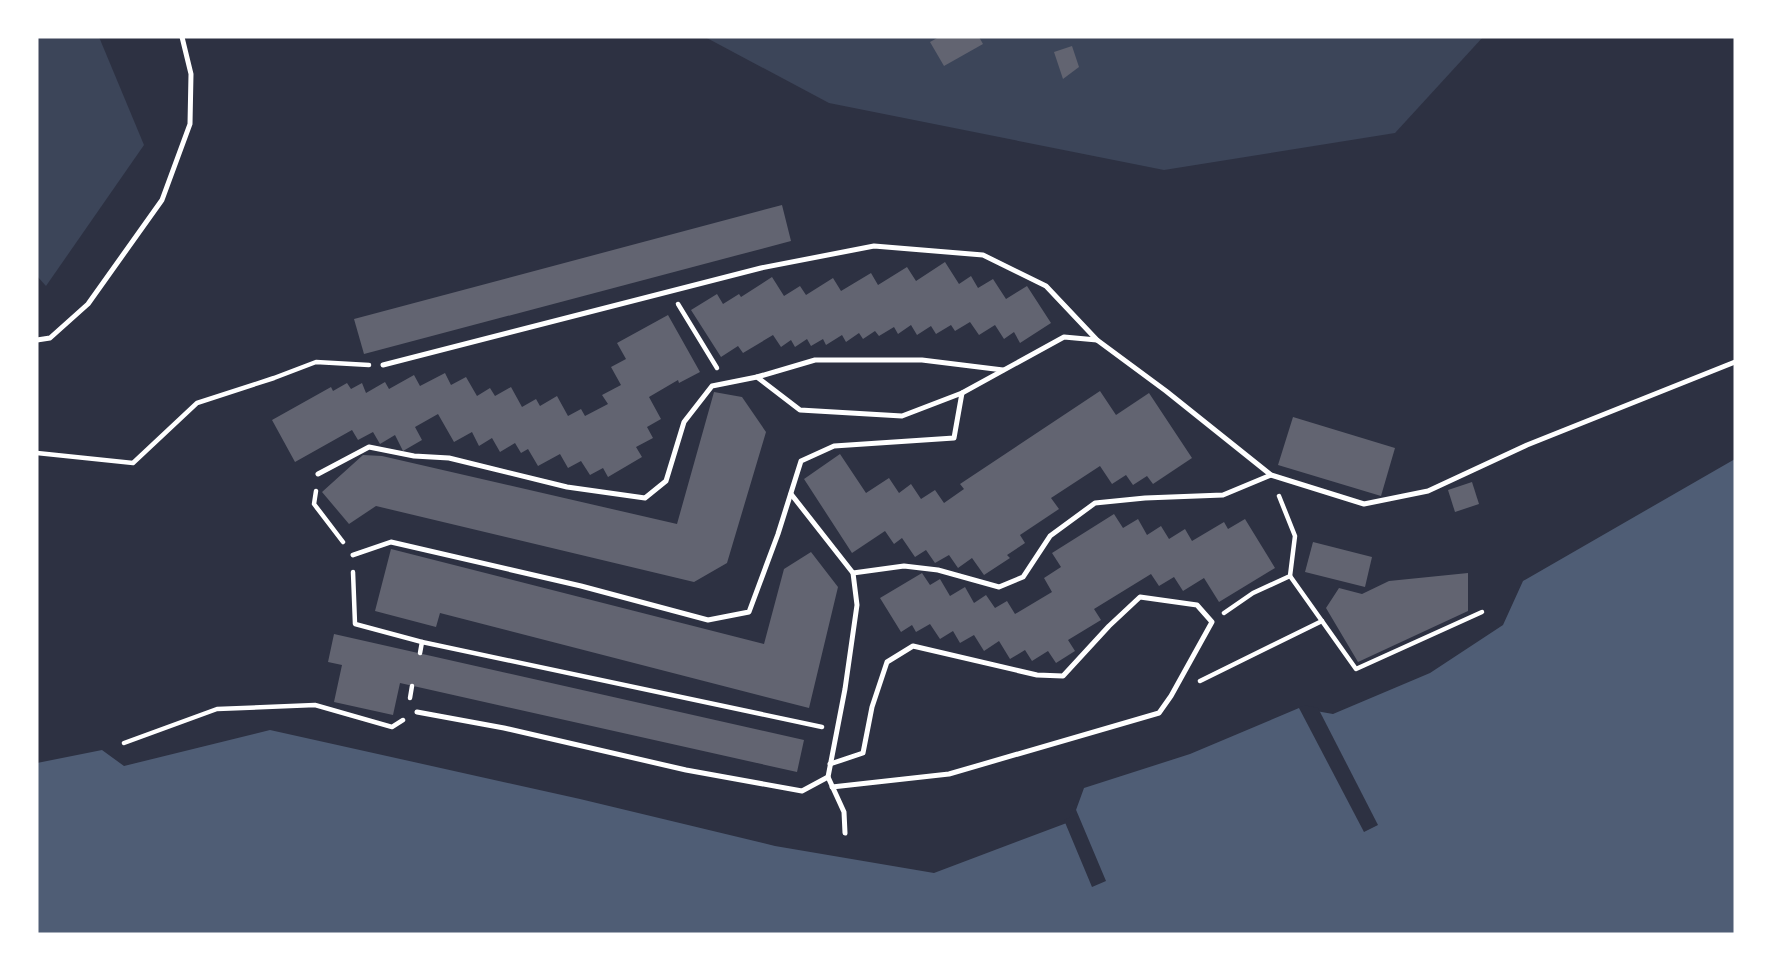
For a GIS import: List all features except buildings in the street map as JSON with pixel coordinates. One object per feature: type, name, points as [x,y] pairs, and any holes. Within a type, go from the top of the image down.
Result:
[{"type":"lane","points":[[37,340],[50,338],[88,304],[162,200],[190,124],[191,74],[182,37]]},
{"type":"lane","points":[[383,365],[761,268],[874,246],[983,255],[1046,286],[1097,340],[1271,475],[1364,504],[1428,491],[1527,445],[1735,362]]},
{"type":"lane","points":[[757,377],[800,410],[902,416],[962,393],[1064,337],[1097,340]]},
{"type":"lane","points":[[318,474],[369,446],[414,456],[449,458],[567,487],[645,498],[666,481],[684,422],[712,386],[757,377],[815,360],[922,360],[1003,370]]},
{"type":"lane","points":[[353,555],[391,542],[582,586],[708,620],[749,612],[801,461],[834,446],[954,438],[962,393]]},
{"type":"lane","points":[[853,573],[904,566],[938,570],[999,587],[1023,577],[1050,536],[1095,503],[1223,495],[1271,475]]},
{"type":"lane","points":[[790,494],[853,573],[857,605],[845,689],[828,777],[844,812],[845,833]]},
{"type":"lane","points":[[830,764],[863,753],[872,707],[887,662],[913,646],[1037,675],[1063,676],[1140,597],[1197,605],[1212,622],[1159,713],[949,774],[832,787]]},
{"type":"lane","points":[[417,712],[504,728],[685,771],[802,791],[828,777]]},
{"type":"path","points":[[670,292],[727,383]]},
{"type":"path","points":[[37,453],[133,463],[197,403],[316,362],[383,365]]},
{"type":"path","points":[[318,474],[314,504],[353,555],[355,624],[422,642],[837,730]]},
{"type":"path","points":[[1271,475],[1295,536],[1290,576],[1356,668],[1482,612]]},
{"type":"path","points":[[1212,622],[1253,593],[1290,576]]},
{"type":"path","points":[[420,653],[422,642]]},
{"type":"path","points":[[124,743],[217,709],[315,705]]},
{"type":"shaded area","points":[[37,37],[99,37],[144,145],[46,286],[37,276]]},
{"type":"shaded area","points":[[705,37],[1483,37],[1395,133],[1164,170],[829,103]]},
{"type":"shaded area","points":[[1735,459],[1735,934],[37,934],[37,763],[102,750],[124,766],[270,730],[580,799],[775,846],[934,873],[1072,821],[1084,788],[1190,754],[1299,708],[1333,714],[1430,673],[1503,625],[1523,581]]},
{"type":"pier","points":[[1304,705],[1318,708],[1378,825],[1364,832],[1299,708]]},
{"type":"pier","points":[[1074,805],[1106,881],[1092,887],[1064,820],[1069,818]]}]
